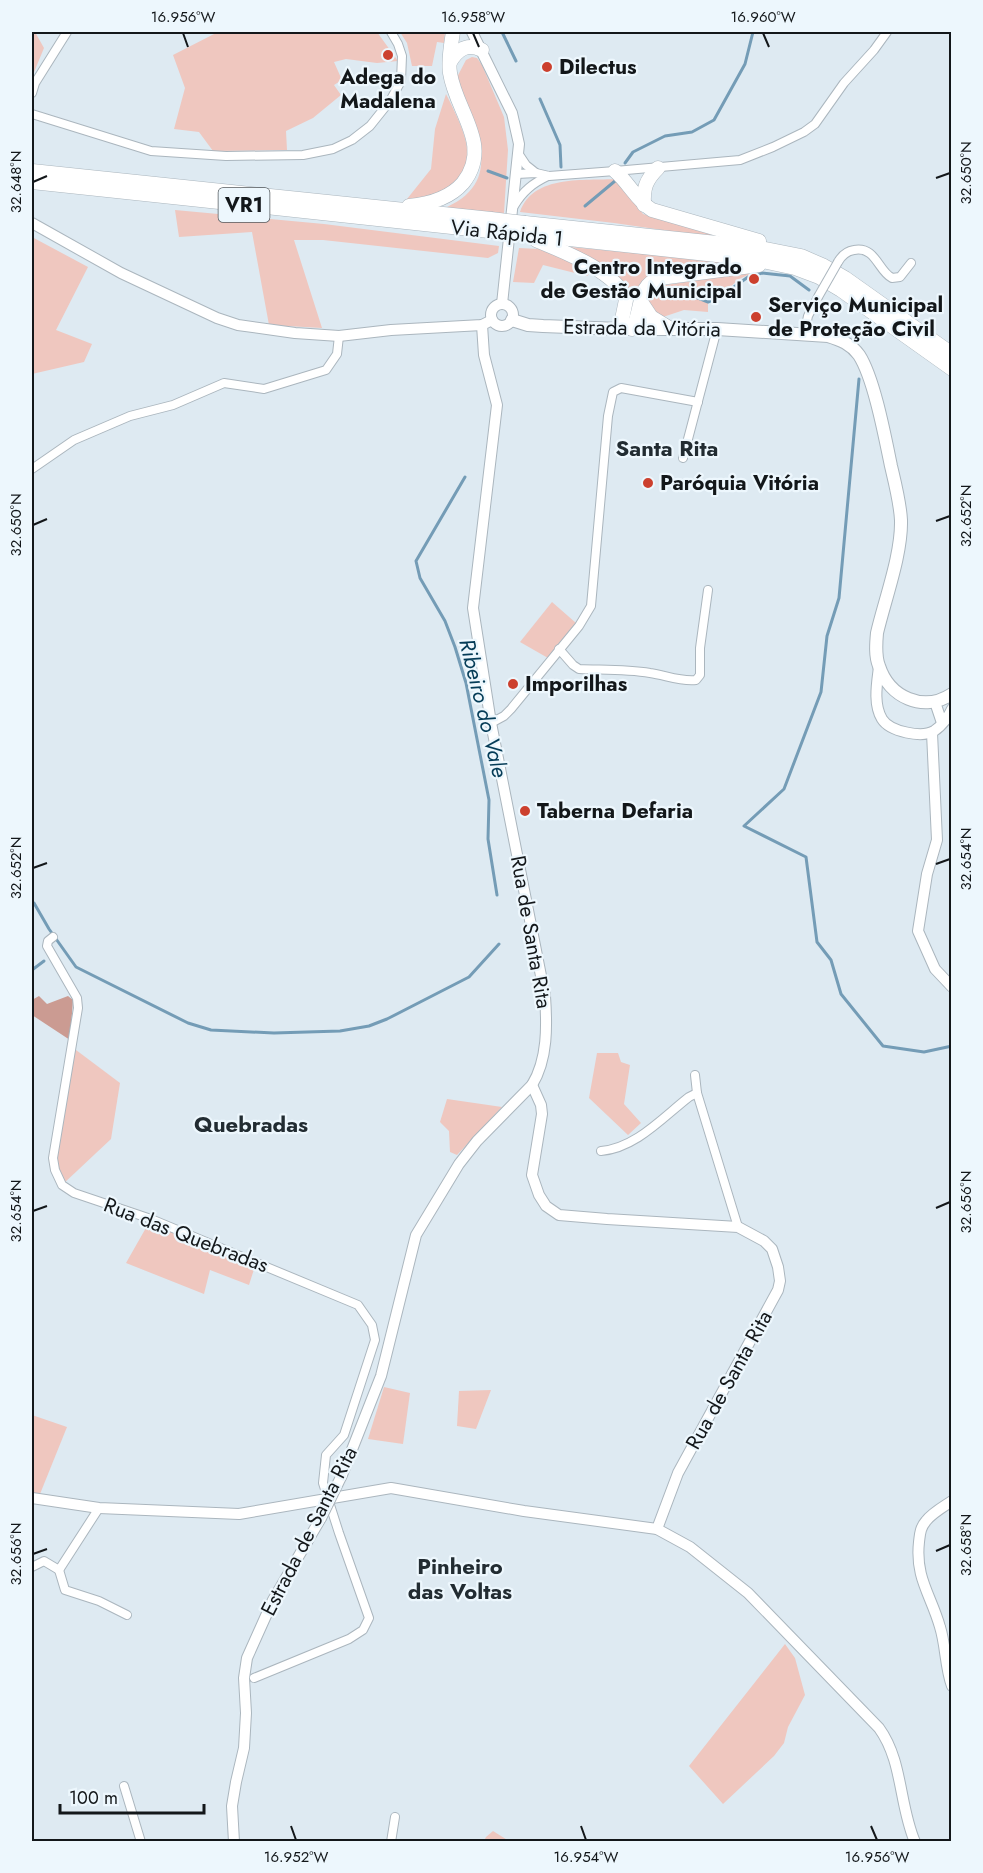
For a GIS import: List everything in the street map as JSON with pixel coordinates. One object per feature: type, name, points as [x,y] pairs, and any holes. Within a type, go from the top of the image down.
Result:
[{"type":"highway","points":[[386,208],[436,201],[456,191],[474,164],[476,149],[450,74],[453,32]]},
{"type":"highway","points":[[450,62],[459,50],[474,46],[482,50]]},
{"type":"highway","points":[[644,205],[643,191],[646,181],[658,168]]},
{"type":"highway","name":"Via Rápida 1","points":[[32,171],[386,208],[490,225]]},
{"type":"highway","points":[[615,171],[628,183],[644,205],[652,210],[756,240],[787,259]]},
{"type":"highway","name":"Via Rápida 1","points":[[32,183],[524,229],[755,247],[787,259],[807,272],[831,283],[951,354]]},
{"type":"highway","points":[[524,229],[584,262],[618,285],[626,300],[626,329]]},
{"type":"highway","points":[[626,329],[638,318],[647,284],[651,280],[787,259]]},
{"type":"highway","points":[[641,302],[651,317],[669,328]]},
{"type":"highway","name":"Via Rápida 1","points":[[891,317],[951,369]]},
{"type":"main road","name":"Estrada da Vitória","points":[[512,320],[528,325],[626,329],[717,329],[828,336],[840,339],[852,347],[864,365],[882,426],[901,521],[897,550],[877,633],[879,667],[893,691],[914,701],[932,702]]},
{"type":"main road","points":[[932,702],[951,694]]},
{"type":"street","points":[[32,93],[35,83],[67,32]]},
{"type":"street","points":[[32,114],[151,151],[226,156],[303,155],[333,149],[352,140],[370,126],[390,101],[401,81],[402,56],[391,32]]},
{"type":"street","points":[[472,32],[512,112],[516,126],[518,153],[502,304],[493,310],[487,323]]},
{"type":"street","points":[[516,177],[536,173],[549,176],[740,160],[804,132],[815,124],[844,83],[887,32]]},
{"type":"street","points":[[518,153],[526,165],[536,173]]},
{"type":"street","points":[[513,207],[521,194],[533,183],[549,176]]},
{"type":"street","points":[[516,177],[533,183]]},
{"type":"street","points":[[32,223],[121,273],[230,322],[295,333],[339,336],[487,323],[500,326],[507,325],[512,320],[511,309],[502,304]]},
{"type":"street","points":[[804,335],[808,316],[838,262],[846,253],[851,250],[865,251],[874,256],[885,274],[892,278],[900,277],[910,263]]},
{"type":"street","name":"Rua de Santa Rita","points":[[487,323],[484,355],[497,405],[472,608],[491,723],[545,996],[547,1022],[543,1053],[538,1075],[532,1085],[541,1105],[542,1114],[532,1175],[539,1195],[546,1206],[559,1215],[738,1227],[764,1241],[772,1249],[780,1281],[679,1470],[657,1529]]},
{"type":"street","points":[[683,458],[717,329]]},
{"type":"street","points":[[32,469],[74,440],[130,416],[173,405],[224,383],[264,389],[326,370],[337,354],[339,336]]},
{"type":"street","points":[[491,723],[504,717],[511,709],[579,626],[591,606],[608,416],[613,392],[621,388],[698,402]]},
{"type":"street","points":[[559,649],[579,669],[632,670],[687,681],[696,680],[700,675],[700,648],[708,590]]},
{"type":"street","points":[[879,667],[877,704],[881,718],[895,730],[932,733],[949,715],[951,708]]},
{"type":"street","points":[[932,702],[942,723]]},
{"type":"street","points":[[932,733],[937,840],[927,874],[918,931],[935,969],[951,987]]},
{"type":"street","name":"Rua das Quebradas","points":[[53,938],[48,941],[47,946],[77,998],[78,1008],[53,1158],[55,1170],[62,1185],[74,1193],[152,1219],[358,1305],[372,1325],[375,1340],[344,1435],[326,1455],[323,1483],[328,1498]]},
{"type":"street","points":[[695,1075],[697,1094],[738,1227]]},
{"type":"street","name":"Estrada de Santa Rita","points":[[234,1842],[232,1806],[244,1748],[246,1713],[244,1678],[247,1658],[273,1600],[321,1518],[342,1475],[381,1376],[416,1235],[459,1164],[477,1141],[532,1085]]},
{"type":"street","points":[[601,1151],[614,1150],[633,1141],[689,1097],[697,1094]]},
{"type":"street","points":[[32,1498],[99,1508],[239,1514],[391,1488],[514,1510],[657,1529],[690,1547],[748,1593],[879,1728],[891,1748],[906,1816],[915,1842]]},
{"type":"street","points":[[254,1678],[349,1639],[363,1630],[369,1618],[328,1498]]},
{"type":"street","points":[[951,1501],[927,1519],[921,1528],[918,1564],[920,1576],[942,1630],[947,1673],[951,1686]]},
{"type":"street","points":[[59,1570],[99,1508]]},
{"type":"street","points":[[32,1567],[44,1561],[59,1570],[65,1590],[99,1601],[127,1615]]},
{"type":"street","points":[[124,1786],[141,1842]]},
{"type":"street","points":[[391,1842],[395,1817]]},
{"type":"shaded area","points":[[32,32],[35,32],[44,48],[32,77]]},
{"type":"shaded area","points":[[218,32],[377,32],[398,61],[377,63],[346,59],[334,62],[342,80],[334,85],[341,95],[313,118],[286,131],[287,150],[213,151],[199,132],[174,129],[185,88],[173,55]]},
{"type":"shaded area","points":[[400,32],[445,32],[444,43],[437,42],[432,66],[412,66],[407,43]]},
{"type":"shaded area","points":[[472,57],[477,58],[482,65],[504,117],[508,150],[504,213],[440,210],[462,199],[475,185],[481,170],[481,153],[477,135],[456,79],[466,60]]},
{"type":"shaded area","points":[[446,94],[465,137],[466,163],[457,182],[449,189],[430,197],[407,199],[431,169],[435,129]]},
{"type":"shaded area","points":[[617,179],[643,214],[732,240],[520,212],[536,191],[548,185],[576,180]]},
{"type":"shaded area","points":[[175,210],[324,224],[499,246],[498,253],[488,258],[323,240],[294,240],[322,328],[269,325],[252,232],[179,237]]},
{"type":"shaded area","points":[[32,237],[88,267],[56,330],[92,344],[84,362],[32,374]]},
{"type":"shaded area","points":[[570,247],[725,263],[651,276],[637,288],[631,319],[631,301]]},
{"type":"shaded area","points":[[519,248],[539,249],[592,271],[587,276],[543,265],[534,283],[513,282]]},
{"type":"shaded area","points":[[757,271],[739,279],[719,297],[708,303],[708,312],[684,310],[663,317],[650,311],[646,295],[659,286]]},
{"type":"shaded area","points":[[552,602],[576,623],[548,658],[520,642]]},
{"type":"shaded area","points":[[39,996],[47,1004],[68,996],[73,1000],[70,1040],[32,1015],[32,1000]]},
{"type":"shaded area","points":[[72,1047],[120,1083],[111,1139],[62,1185],[55,1170]]},
{"type":"shaded area","points":[[597,1053],[618,1053],[621,1062],[630,1065],[624,1104],[641,1123],[628,1135],[589,1098]]},
{"type":"shaded area","points":[[447,1099],[502,1107],[457,1155],[450,1152],[449,1131],[440,1122]]},
{"type":"shaded area","points":[[151,1219],[256,1263],[249,1285],[210,1270],[204,1294],[126,1263]]},
{"type":"shaded area","points":[[384,1387],[410,1393],[403,1444],[368,1439]]},
{"type":"shaded area","points":[[491,1390],[476,1429],[457,1426],[459,1391]]},
{"type":"shaded area","points":[[32,1415],[67,1427],[40,1494],[32,1493]]},
{"type":"shaded area","points":[[785,1644],[795,1658],[805,1695],[788,1727],[784,1743],[774,1756],[723,1804],[689,1766]]},
{"type":"shaded area","points":[[493,1831],[509,1841],[484,1841]]},
{"type":"waterway","points":[[502,32],[516,61]]},
{"type":"waterway","name":"Ribeiro do Vale","points":[[625,163],[633,152],[665,136],[692,132],[714,120],[745,64],[753,32]]},
{"type":"waterway","points":[[540,99],[560,145],[561,167]]},
{"type":"waterway","points":[[488,171],[507,178]]},
{"type":"waterway","points":[[585,206],[615,181]]},
{"type":"waterway","points":[[680,289],[708,302],[720,297],[748,277],[762,273],[790,276],[809,290]]},
{"type":"waterway","points":[[859,379],[839,598],[827,636],[821,692],[784,789],[744,826],[806,857],[817,942],[831,960],[841,994],[883,1046],[924,1052],[952,1046]]},
{"type":"waterway","name":"Ribeiro do Vale","points":[[465,477],[416,561],[420,578],[445,621],[466,683],[489,800],[488,839],[497,895]]},
{"type":"waterway","name":"Ribeiro do Vale","points":[[34,903],[76,967],[188,1023],[211,1030],[274,1033],[340,1031],[369,1026],[469,977],[499,944]]},
{"type":"waterway","points":[[32,970],[44,961]]},
{"type":"place","name":"Adega do Madalena","points":[[388,55]]},
{"type":"place","name":"Dilectus","points":[[547,67]]},
{"type":"place","name":"Centro Integrado de Gestão Municipal","points":[[754,279]]},
{"type":"place","name":"Serviço Municipal de Proteção Civil","points":[[756,317]]},
{"type":"place","name":"Paróquia Vitória","points":[[648,483]]},
{"type":"place","name":"Imporilhas","points":[[513,684]]},
{"type":"place","name":"Taberna Defaria","points":[[525,811]]},
{"type":"district","name":"Santa Rita","points":[[667,448]]},
{"type":"district","name":"Quebradas","points":[[251,1124]]},
{"type":"district","name":"Pinheiro das Voltas","points":[[460,1578]]}]
